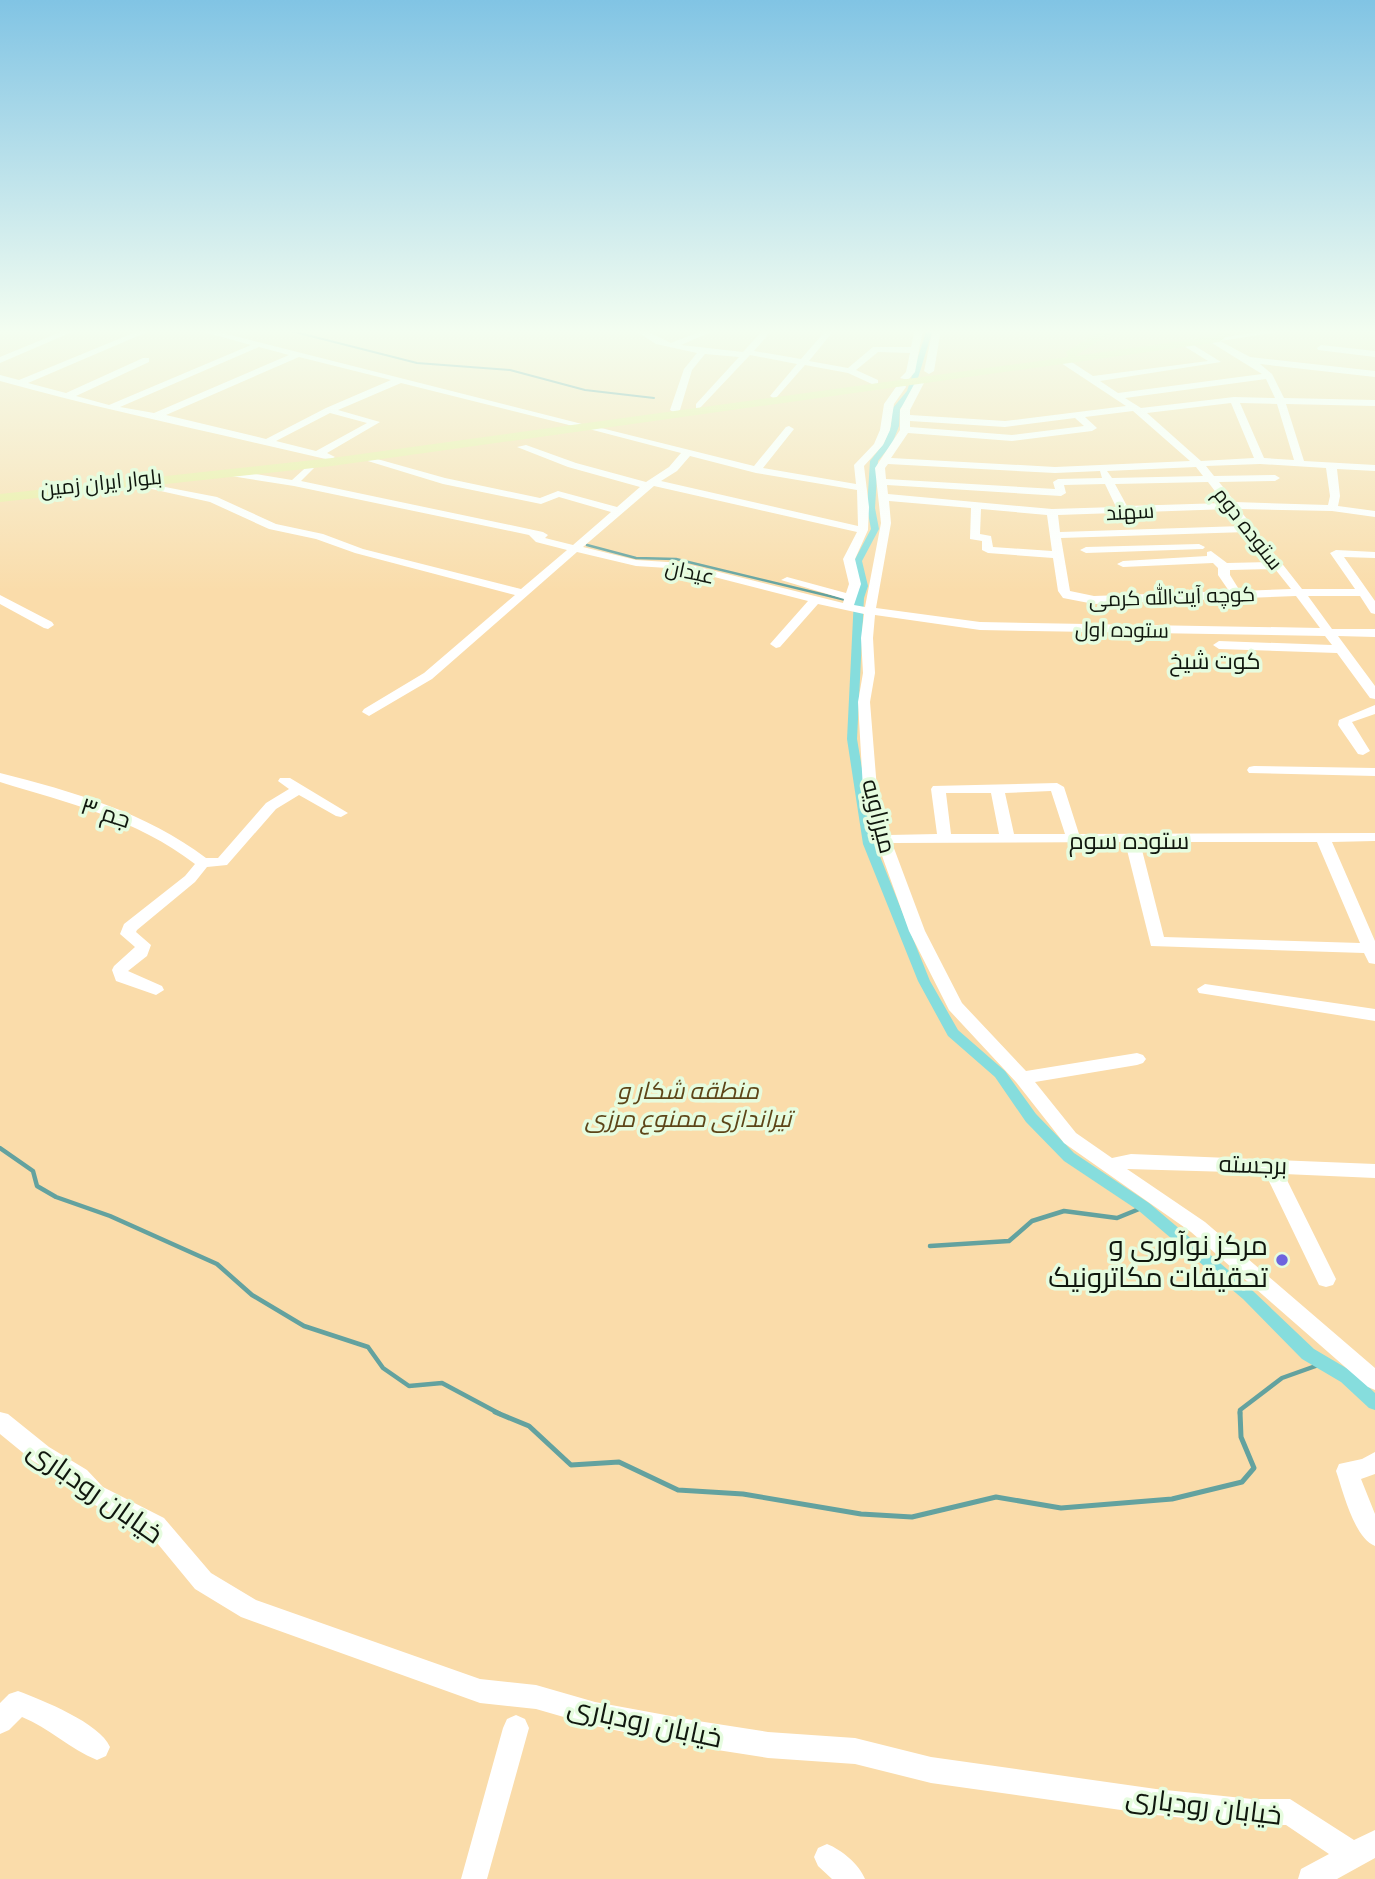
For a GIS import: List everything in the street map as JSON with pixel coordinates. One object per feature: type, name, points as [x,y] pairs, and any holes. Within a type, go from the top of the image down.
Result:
[{"type":"main road","name":"بلوار ایران زمین","points":[[0,498],[231,473],[628,417]]},
{"type":"main road","name":"بلوار ایران زمین","points":[[0,493],[320,459],[363,458],[654,417]]},
{"type":"street","points":[[159,417],[267,442],[320,459]]},
{"type":"street","points":[[267,442],[316,417]]},
{"type":"street","points":[[294,483],[320,459],[375,422],[355,417]]},
{"type":"street","points":[[547,417],[576,424]]},
{"type":"street","points":[[862,488],[859,465],[878,444],[885,430],[887,417]]},
{"type":"street","name":"میرزاویه","points":[[905,417],[905,424],[880,468],[877,501],[886,523],[855,605],[870,789],[883,839],[917,931],[955,1006],[1022,1078],[1070,1138],[1198,1227],[1375,1381]]},
{"type":"street","points":[[905,424],[1005,424],[1064,417]]},
{"type":"street","points":[[905,424],[1012,438],[1092,428],[1079,417]]},
{"type":"street","name":"ستوده دوم","points":[[1145,417],[1199,464],[1375,695]]},
{"type":"street","points":[[1241,417],[1260,461]]},
{"type":"street","points":[[1286,417],[1300,463]]},
{"type":"street","points":[[592,426],[686,454],[756,470],[862,488],[877,501],[1074,500]]},
{"type":"street","points":[[756,470],[789,429]]},
{"type":"street","points":[[522,447],[572,465],[650,484],[863,530]]},
{"type":"street","points":[[369,712],[428,676],[650,484],[673,469],[686,454]]},
{"type":"street","points":[[363,458],[455,483],[541,500],[558,494],[621,511]]},
{"type":"street","points":[[884,461],[1055,470],[1260,461],[1375,468]]},
{"type":"street","points":[[1331,464],[1335,496],[1332,508]]},
{"type":"street","points":[[1102,468],[1124,511]]},
{"type":"street","name":"عیدان","points":[[231,473],[294,483],[533,533],[540,540],[694,558],[735,572],[794,582],[855,605]]},
{"type":"street","points":[[1074,500],[1058,482],[1275,478]]},
{"type":"street","points":[[134,484],[213,499],[273,527],[319,536],[359,551],[525,594]]},
{"type":"street","name":"سهند","points":[[877,501],[976,505],[1052,512],[1074,500],[1124,511],[1229,506],[1332,508],[1375,514]]},
{"type":"street","points":[[855,605],[855,584],[849,559],[877,501]]},
{"type":"street","points":[[976,505],[974,537],[987,538],[988,550],[1057,555]]},
{"type":"street","name":"کوچه آیت‌الله کرمی","points":[[1052,512],[1057,555],[1067,596],[1237,595],[1375,585]]},
{"type":"street","points":[[1055,535],[1248,529]]},
{"type":"street","points":[[1192,532],[1199,547],[1221,563],[1224,575],[1237,595]]},
{"type":"street","name":"عیدان","points":[[582,545],[636,563],[683,566],[815,600],[855,605]]},
{"type":"street","points":[[1086,550],[1199,547]]},
{"type":"street","points":[[1375,555],[1336,553],[1375,610]]},
{"type":"street","points":[[1123,564],[1278,565]]},
{"type":"street","points":[[0,599],[48,625]]},
{"type":"street","points":[[776,644],[815,600]]},
{"type":"street","name":"ستوده اول","points":[[855,605],[980,626],[1375,633]]},
{"type":"street","points":[[1219,645],[1340,649]]},
{"type":"street","points":[[1363,751],[1345,725],[1346,720],[1375,709]]},
{"type":"street","points":[[1254,770],[1375,772]]},
{"type":"street","name":"جم ۳","points":[[0,777],[152,827],[180,843],[203,863]]},
{"type":"street","points":[[285,781],[341,813]]},
{"type":"street","points":[[945,840],[938,789],[1057,787],[1074,840]]},
{"type":"street","points":[[156,990],[122,977],[120,971],[141,952],[143,945],[128,934],[130,928],[190,879],[203,863],[222,862],[271,806],[299,789]]},
{"type":"street","points":[[997,789],[1008,840]]},
{"type":"street","name":"ستوده سوم","points":[[883,839],[1375,837]]},
{"type":"street","points":[[1132,840],[1157,942],[1373,954],[1323,838]]},
{"type":"street","points":[[1205,989],[1375,1015]]},
{"type":"street","points":[[1022,1078],[1137,1059]]},
{"type":"street","name":"برجسته","points":[[1109,1166],[1131,1161],[1375,1171]]},
{"type":"street","points":[[1270,1165],[1326,1279]]},
{"type":"street","name":"خیابان رودباری","points":[[0,1421],[41,1454],[79,1477],[95,1494],[156,1525],[203,1581],[248,1609],[480,1691],[536,1697],[594,1714],[698,1734],[768,1745],[855,1751],[931,1770],[1156,1802],[1252,1812],[1290,1812],[1364,1849]]},
{"type":"street","points":[[1375,1461],[1366,1468],[1347,1471],[1360,1509],[1375,1535]]},
{"type":"street","points":[[0,1721],[18,1703],[49,1714],[97,1747]]},
{"type":"street","points":[[474,1879],[516,1728]]},
{"type":"street","points":[[1311,1879],[1364,1849]]},
{"type":"street","points":[[827,1857],[852,1879]]},
{"type":"green space","name":"منطقه شکار و تیراندازی ممنوع مرزی","points":[[0,417],[1375,417],[1375,1879],[0,1879]]},
{"type":"waterway","points":[[896,417],[888,444],[874,461],[871,508],[875,529],[858,561],[864,586],[859,598],[852,739],[869,844],[924,981],[953,1033],[1000,1074],[1031,1118],[1069,1157],[1144,1207],[1248,1295],[1308,1354],[1347,1377],[1375,1403]]},
{"type":"waterway","points":[[587,545],[636,558],[676,559],[846,600]]},
{"type":"waterway","points":[[0,1148],[33,1171],[37,1186],[56,1197],[110,1216],[217,1264],[252,1295],[304,1326],[368,1347],[383,1368],[409,1386],[442,1383],[500,1414]]},
{"type":"waterway","points":[[930,1246],[1009,1241],[1032,1221],[1064,1211],[1117,1218],[1144,1207]]},
{"type":"waterway","points":[[1240,1412],[1282,1378],[1324,1363]]},
{"type":"waterway","points":[[495,1412],[529,1426],[571,1465],[619,1462],[678,1490],[743,1494],[861,1514],[912,1517],[996,1497],[1061,1508],[1172,1499],[1242,1482],[1254,1468],[1241,1437],[1240,1412]]},
{"type":"place","name":"مرکز نوآوری و تحقیقات مکاترونیک","points":[[1282,1260]]},
{"type":"district","name":"کوت شیخ","points":[[1215,660]]}]
